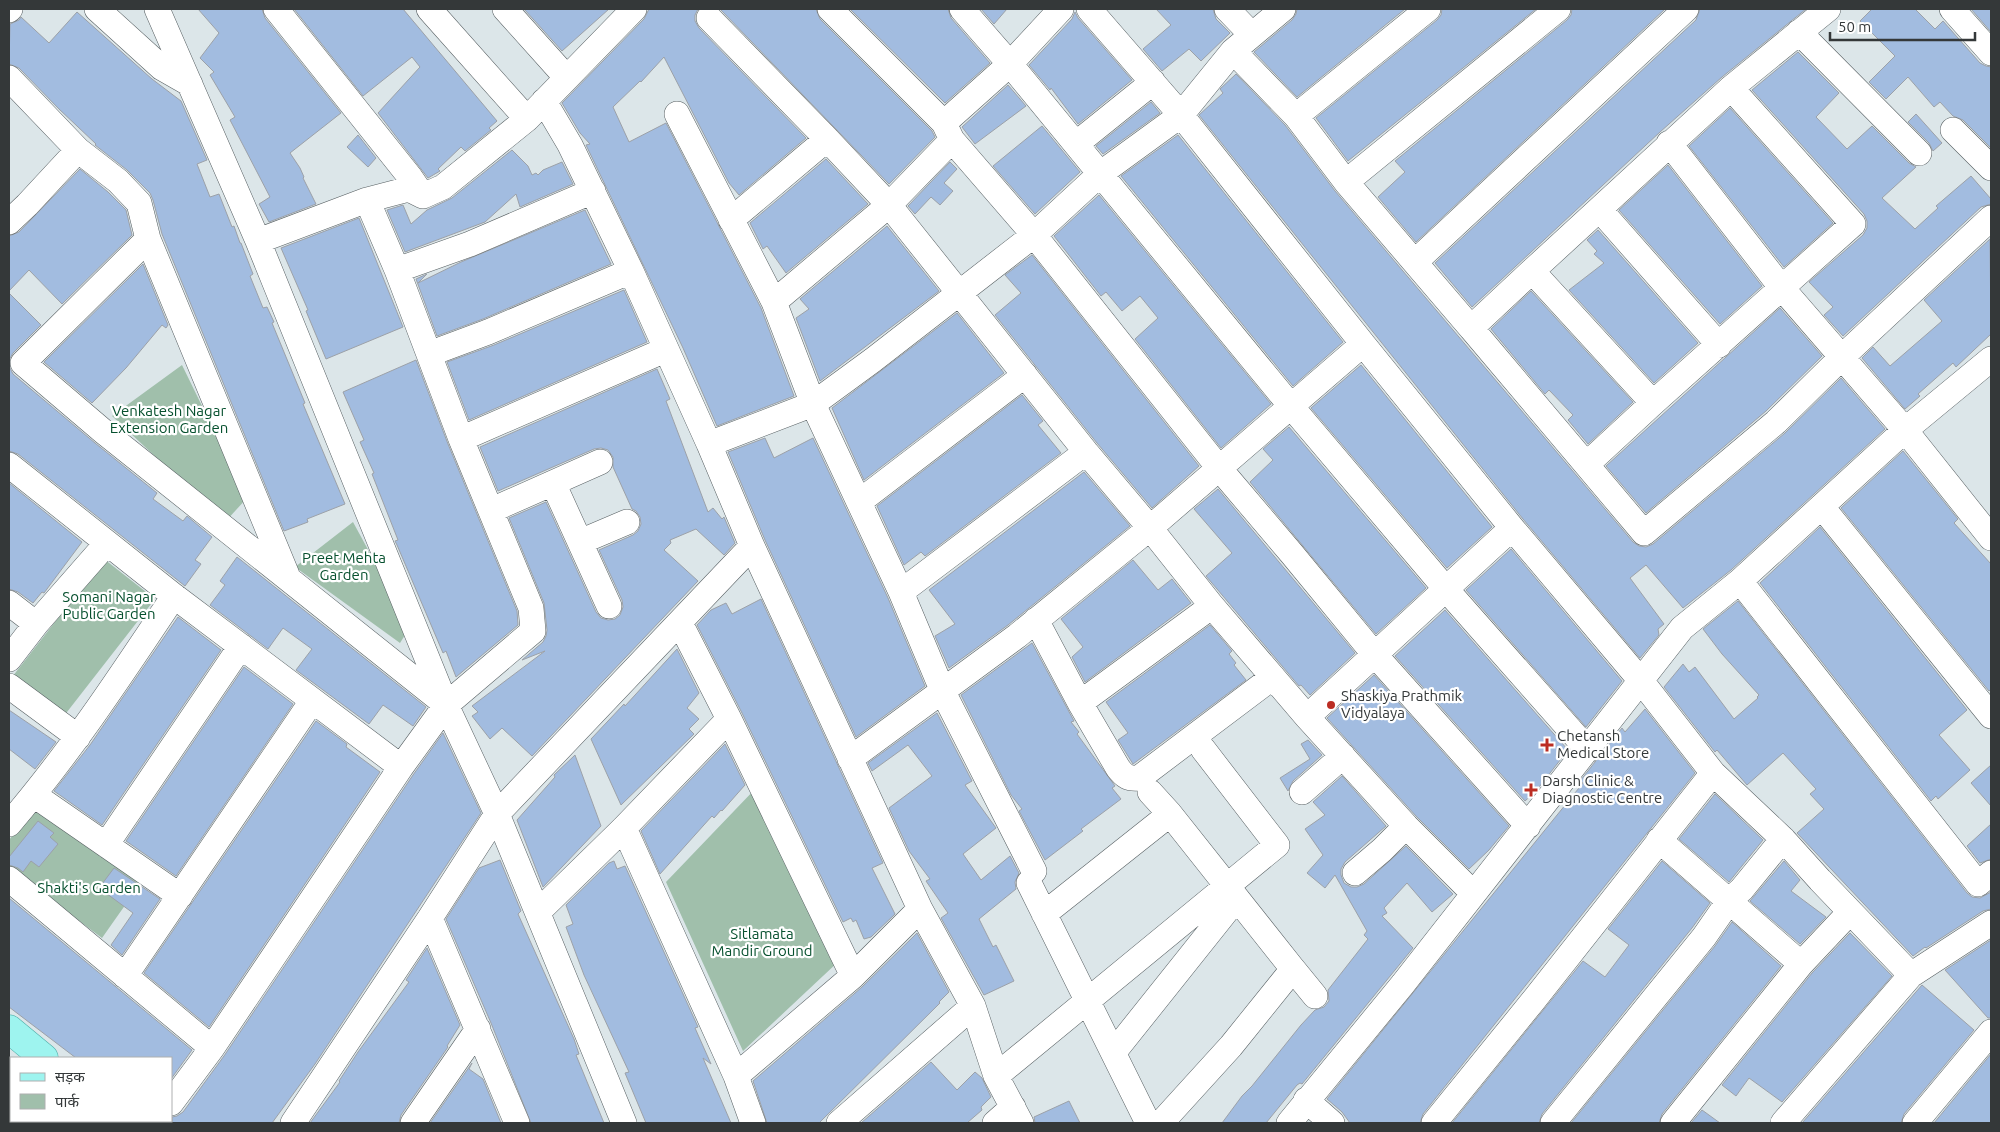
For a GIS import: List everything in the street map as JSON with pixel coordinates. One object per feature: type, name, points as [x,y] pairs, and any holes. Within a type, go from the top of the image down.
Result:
[{"type":"main road","points":[[9,1029],[43,1057]]},
{"type":"street","points":[[97,9],[171,63],[190,84],[258,241],[446,705],[497,814],[624,1123]]},
{"type":"street","points":[[157,9],[171,63]]},
{"type":"street","points":[[276,9],[410,177],[423,196]]},
{"type":"street","points":[[429,9],[527,119]]},
{"type":"street","points":[[505,9],[566,77]]},
{"type":"street","points":[[423,196],[443,187],[527,119],[634,9]]},
{"type":"street","points":[[830,9],[948,132],[1034,235],[1219,468],[1375,655],[1528,826]]},
{"type":"street","points":[[962,9],[1010,64],[1290,405],[1445,588],[1588,750]]},
{"type":"street","points":[[774,302],[888,205],[948,132],[1061,9]]},
{"type":"street","points":[[1089,9],[1181,115],[1363,344],[1512,528],[1642,682],[1713,772],[1783,839],[1911,976]]},
{"type":"street","points":[[1227,9],[1251,34]]},
{"type":"street","points":[[709,444],[813,404],[1034,235],[1100,174],[1181,115],[1233,51],[1283,9]]},
{"type":"street","points":[[1296,116],[1428,9]]},
{"type":"street","points":[[1346,182],[1558,9]]},
{"type":"street","points":[[1415,262],[1686,9]]},
{"type":"street","points":[[1471,328],[1600,210],[1669,143],[1731,88],[1828,9]]},
{"type":"street","points":[[1952,9],[1991,53]]},
{"type":"street","points":[[709,18],[827,138],[888,205],[1212,606],[1307,717],[1406,826],[1473,893]]},
{"type":"street","points":[[1799,32],[1919,153]]},
{"type":"street","points":[[1233,51],[1296,116],[1346,182],[1644,533],[1776,422],[1843,356],[1991,218]]},
{"type":"street","points":[[9,78],[78,150],[118,181],[139,203],[148,239],[288,577]]},
{"type":"street","points":[[1076,144],[1153,82]]},
{"type":"street","points":[[1587,464],[1653,402],[1853,224],[1731,88]]},
{"type":"street","points":[[544,101],[570,145],[631,271],[709,444],[752,546],[920,909],[974,1006],[996,1076],[1017,1115],[995,1123]]},
{"type":"street","points":[[678,114],[774,302],[813,404],[901,592],[943,692],[1032,877],[1044,914],[1148,1123]]},
{"type":"street","points":[[1953,130],[1991,168]]},
{"type":"street","points":[[731,220],[827,138]]},
{"type":"street","points":[[1669,143],[1781,287],[1906,430],[1991,538]]},
{"type":"street","points":[[9,222],[78,150]]},
{"type":"street","points":[[258,241],[367,200],[409,189],[423,196]]},
{"type":"street","points":[[397,270],[470,244],[593,190]]},
{"type":"street","points":[[172,1102],[212,1048],[400,767],[446,705],[533,631],[531,608],[461,439],[397,270],[367,200]]},
{"type":"street","points":[[1600,210],[1719,345]]},
{"type":"street","points":[[148,239],[23,363],[104,432],[446,705]]},
{"type":"street","points":[[429,354],[488,332],[631,271]]},
{"type":"street","points":[[1532,271],[1653,402]]},
{"type":"street","points":[[850,759],[943,692],[1150,528],[1290,405],[1363,344]]},
{"type":"street","points":[[461,439],[665,350]]},
{"type":"street","points":[[1289,1123],[1403,984],[1473,893],[1642,682],[1682,628],[1740,581],[1906,430],[1991,360]]},
{"type":"street","points":[[859,502],[1025,374]]},
{"type":"street","points":[[901,592],[1086,452]]},
{"type":"street","points":[[492,510],[600,462]]},
{"type":"street","points":[[9,465],[174,596],[400,767]]},
{"type":"street","points":[[553,483],[609,606]]},
{"type":"street","points":[[1822,507],[1991,716]]},
{"type":"street","points":[[580,542],[627,522]]},
{"type":"street","points":[[1307,717],[1512,528]]},
{"type":"street","points":[[9,659],[36,624],[107,543]]},
{"type":"street","points":[[293,1123],[497,814],[752,546]]},
{"type":"street","points":[[1740,581],[1978,884],[1991,873]]},
{"type":"street","points":[[9,824],[34,795],[78,737],[174,596]]},
{"type":"street","points":[[9,603],[36,624]]},
{"type":"street","points":[[1080,703],[1212,606]]},
{"type":"street","points":[[1036,620],[1080,703],[1123,775],[1130,779],[1139,778],[1273,677]]},
{"type":"street","points":[[680,623],[729,719],[852,976]]},
{"type":"street","points":[[106,845],[241,646]]},
{"type":"street","points":[[9,686],[78,737]]},
{"type":"street","points":[[125,976],[312,701]]},
{"type":"street","points":[[538,912],[624,828],[729,719]]},
{"type":"street","points":[[1114,1052],[1231,892],[1277,845],[1203,749]]},
{"type":"street","points":[[1302,792],[1344,756]]},
{"type":"street","points":[[1434,1123],[1533,1001],[1713,772]]},
{"type":"street","points":[[1150,792],[1170,814],[1314,996]]},
{"type":"street","points":[[34,795],[180,896]]},
{"type":"street","points":[[1044,914],[1170,814]]},
{"type":"street","points":[[1355,873],[1406,826]]},
{"type":"street","points":[[624,828],[736,1076],[753,1123]]},
{"type":"street","points":[[1553,1123],[1704,937],[1728,900],[1742,889],[1783,839]]},
{"type":"street","points":[[1659,840],[1802,964]]},
{"type":"street","points":[[9,879],[212,1048]]},
{"type":"street","points":[[996,1076],[1087,999],[1149,950],[1231,892]]},
{"type":"street","points":[[736,1076],[852,976],[920,909]]},
{"type":"street","points":[[1673,1123],[1802,964],[1850,912]]},
{"type":"street","points":[[430,918],[517,1123]]},
{"type":"street","points":[[1783,1123],[1911,976],[1991,923]]},
{"type":"street","points":[[1161,1123],[1231,1046],[1293,969]]},
{"type":"street","points":[[839,1123],[974,1006]]},
{"type":"street","points":[[413,1123],[478,1029]]},
{"type":"street","points":[[1915,1123],[1991,1032]]},
{"type":"street","points":[[1306,1100],[1332,1123]]},
{"type":"green space","name":"Venkatesh Nagar Extension Garden","points":[[182,365],[247,498],[225,522],[112,416]]},
{"type":"green space","name":"Preet Mehta Garden","points":[[353,522],[410,627],[400,643],[295,567]]},
{"type":"green space","name":"Somani Nagar Public Garden","points":[[104,559],[155,599],[60,721],[9,681]]},
{"type":"green space","name":"Sitlamata Mandir Ground","points":[[757,787],[839,961],[743,1051],[666,882]]},
{"type":"green space","name":"Shakti's Garden","points":[[35,807],[140,884],[102,938],[9,868],[9,840]]},
{"type":"building","points":[[198,9],[262,9],[265,18],[341,113],[290,153],[300,168],[316,204],[269,222],[259,204],[270,197],[230,120],[235,117],[210,75],[214,72],[200,58],[219,33]]},
{"type":"building","points":[[294,9],[403,9],[497,121],[489,128],[491,130],[465,151],[461,147],[438,169],[440,171],[428,178],[378,113],[420,67],[412,57],[363,96]]},
{"type":"building","points":[[524,9],[609,9],[562,51]]},
{"type":"building","points":[[649,9],[698,9],[695,21],[699,28],[806,138],[739,195],[729,183],[664,57],[641,82],[613,107],[629,142],[666,123],[761,308],[794,396],[717,426],[683,348],[586,145],[590,144],[580,133],[562,103],[644,19]]},
{"type":"building","points":[[720,9],[816,9],[820,19],[932,131],[935,137],[889,184]]},
{"type":"building","points":[[850,9],[948,9],[951,18],[990,63],[945,103]]},
{"type":"building","points":[[981,9],[1007,9],[994,24]]},
{"type":"building","points":[[1156,9],[1213,9],[1216,19],[1230,33],[1201,61],[1189,49],[1162,71],[1143,49],[1171,25]]},
{"type":"building","points":[[1297,9],[1405,9],[1297,97],[1254,52],[1292,20]]},
{"type":"building","points":[[1442,9],[1536,9],[1348,161],[1316,118],[1437,20],[1441,15]]},
{"type":"building","points":[[1572,9],[1665,9],[1416,242],[1378,197],[1405,172],[1395,161],[1567,20],[1571,15]]},
{"type":"building","points":[[1700,9],[1806,9],[1722,77],[1660,132],[1472,307],[1435,263],[1696,20]]},
{"type":"building","points":[[1872,9],[1915,9],[1935,29],[1943,21],[1980,63],[1991,67],[1991,148],[1963,120],[1953,116],[1940,102],[1934,107],[1908,77],[1886,99],[1869,82],[1895,56],[1860,21]]},
{"type":"building","points":[[1971,9],[1991,9],[1991,32]]},
{"type":"building","points":[[77,12],[152,79],[181,101],[207,160],[197,164],[210,197],[219,194],[232,227],[234,226],[253,274],[250,276],[263,308],[267,307],[274,322],[272,323],[305,403],[303,404],[345,504],[307,519],[308,522],[284,531],[162,234],[150,193],[127,170],[95,145],[19,68],[9,64],[10,24],[21,17],[49,43]]},
{"type":"building","points":[[1075,12],[1078,18],[1132,80],[1078,124],[1051,88],[1050,90],[1029,65],[1072,19]]},
{"type":"building","points":[[1798,52],[1839,93],[1816,117],[1847,149],[1872,126],[1909,163],[1916,167],[1882,198],[1915,229],[1938,208],[1936,206],[1971,176],[1991,199],[1991,204],[1981,207],[1843,336],[1824,315],[1833,307],[1809,282],[1863,235],[1867,228],[1867,221],[1864,214],[1752,90]]},
{"type":"building","points":[[1236,74],[1285,125],[1335,191],[1633,542],[1639,546],[1646,547],[1653,544],[1785,433],[1841,378],[1885,429],[1731,570],[1683,608],[1646,565],[1630,578],[1664,624],[1658,629],[1659,635],[1640,658],[1523,519],[1199,115],[1223,93],[1220,89]]},
{"type":"building","points":[[1008,85],[1026,106],[975,144],[962,127]]},
{"type":"building","points":[[1151,102],[1160,113],[1103,154],[1096,146]]},
{"type":"building","points":[[1730,108],[1833,223],[1784,267],[1689,146]]},
{"type":"building","points":[[1916,114],[1942,143],[1933,151],[1929,143],[1908,122]]},
{"type":"building","points":[[1042,126],[1080,172],[1035,214],[993,166]]},
{"type":"building","points":[[358,135],[376,158],[368,167],[347,147]]},
{"type":"building","points":[[1178,135],[1343,342],[1293,386],[1121,176]]},
{"type":"building","points":[[512,150],[528,166],[532,175],[536,173],[538,175],[543,170],[562,162],[573,184],[520,207],[516,194],[485,222],[405,252],[387,210],[403,205],[411,224],[427,210],[452,198]]},
{"type":"building","points":[[826,159],[868,204],[786,273],[767,246],[763,249],[750,223]]},
{"type":"building","points":[[950,162],[957,169],[944,183],[953,191],[940,205],[931,197],[915,214],[908,206]]},
{"type":"building","points":[[1668,165],[1762,286],[1720,324],[1619,210]]},
{"type":"building","points":[[80,169],[126,210],[132,235],[62,304],[29,270],[9,291],[9,236],[19,232]]},
{"type":"building","points":[[1099,195],[1271,404],[1221,448],[1135,339],[1158,318],[1140,296],[1122,311],[1106,292],[1101,296],[1054,236]]},
{"type":"building","points":[[585,210],[611,264],[483,319],[437,336],[416,279],[427,274],[418,283],[461,262]]},
{"type":"building","points":[[359,218],[403,327],[326,359],[306,311],[308,310],[281,248]]},
{"type":"building","points":[[887,226],[939,291],[820,381],[796,318],[809,309],[800,299]]},
{"type":"building","points":[[1598,230],[1698,343],[1654,383],[1569,290],[1604,263],[1594,254],[1597,251],[1587,240]]},
{"type":"building","points":[[1990,239],[1991,334],[1956,367],[1953,363],[1918,394],[1920,396],[1905,409],[1862,358],[1873,347],[1890,366],[1942,321],[1924,300]]},
{"type":"building","points":[[1032,255],[1199,466],[1152,508],[1097,443],[995,315],[1021,293],[1005,275]]},
{"type":"building","points":[[143,264],[168,325],[166,328],[162,325],[126,368],[92,403],[44,362]]},
{"type":"building","points":[[624,290],[647,342],[469,420],[447,362],[494,345]]},
{"type":"building","points":[[1531,291],[1633,402],[1588,444],[1568,420],[1573,415],[1549,390],[1545,394],[1491,329]]},
{"type":"building","points":[[9,293],[41,325],[13,353],[9,360]]},
{"type":"building","points":[[1780,308],[1822,356],[1766,411],[1646,513],[1606,466]]},
{"type":"building","points":[[957,313],[1004,373],[864,480],[832,408]]},
{"type":"building","points":[[9,360],[13,374],[157,493],[153,499],[183,521],[187,516],[212,537],[195,560],[201,564],[185,586],[18,454],[9,451]]},
{"type":"building","points":[[416,360],[448,444],[517,611],[518,625],[456,677],[446,651],[443,653],[395,541],[398,540],[372,474],[374,473],[360,442],[364,440],[343,392]]},
{"type":"building","points":[[1361,365],[1492,527],[1447,568],[1311,408]]},
{"type":"building","points":[[657,369],[670,399],[666,401],[708,512],[713,508],[722,519],[724,517],[735,543],[724,555],[696,529],[670,540],[671,543],[664,550],[698,581],[532,756],[502,728],[490,739],[472,716],[478,712],[472,706],[545,651],[522,660],[543,642],[547,630],[544,603],[509,518],[546,502],[596,612],[601,618],[608,620],[615,619],[620,615],[623,607],[622,600],[599,550],[638,531],[641,524],[640,517],[632,509],[613,467],[613,457],[608,450],[594,449],[498,491],[480,447]]},
{"type":"building","points":[[1022,395],[1043,421],[1038,425],[1061,453],[925,556],[921,552],[904,565],[877,506]]},
{"type":"building","points":[[1289,427],[1426,588],[1376,634],[1250,482],[1273,460],[1263,449]]},
{"type":"building","points":[[765,438],[774,458],[813,438],[888,598],[925,686],[856,737],[765,540],[728,452]]},
{"type":"building","points":[[1903,451],[1958,519],[1954,523],[1991,564],[1991,689],[1989,691],[1841,508]]},
{"type":"building","points":[[1084,472],[1130,526],[1008,625],[949,668],[935,636],[955,624],[929,590]]},
{"type":"building","points":[[9,483],[82,542],[44,593],[42,592],[33,603],[18,592],[9,589]]},
{"type":"building","points":[[1218,489],[1355,653],[1310,695],[1301,685],[1299,686],[1206,576],[1232,553],[1194,509]]},
{"type":"building","points":[[1820,527],[1967,710],[1939,735],[1970,770],[1938,799],[1936,796],[1931,801],[1760,583]]},
{"type":"building","points":[[1511,549],[1622,681],[1586,727],[1466,590]]},
{"type":"building","points":[[237,557],[426,707],[413,726],[383,705],[369,724],[296,670],[312,649],[283,628],[268,649],[210,605],[225,585],[220,581]]},
{"type":"building","points":[[1133,560],[1158,590],[1172,579],[1191,603],[1085,682],[1072,657],[1083,647],[1061,619]]},
{"type":"building","points":[[761,599],[883,863],[872,868],[895,914],[871,937],[864,939],[856,920],[853,922],[851,918],[843,922],[742,713],[697,625],[711,610],[726,603],[732,614]]},
{"type":"building","points":[[1738,601],[1967,893],[1972,897],[1980,898],[1991,892],[1991,909],[1983,911],[1913,956],[1797,833],[1824,809],[1810,794],[1816,789],[1783,753],[1747,785],[1717,750],[1715,752],[1664,687],[1683,664],[1689,672],[1695,667],[1734,719],[1758,698],[1759,695],[1722,654],[1703,629]]},
{"type":"building","points":[[1445,610],[1568,750],[1536,791],[1525,801],[1395,656]]},
{"type":"building","points":[[178,617],[221,650],[102,825],[54,791],[90,745]]},
{"type":"building","points":[[1210,625],[1232,651],[1229,654],[1236,663],[1234,665],[1246,680],[1133,764],[1118,740],[1128,733],[1106,702]]},
{"type":"building","points":[[1032,643],[1074,721],[1071,722],[1079,732],[1077,734],[1115,786],[1112,788],[1121,799],[1081,829],[1083,831],[1045,860],[1019,811],[1022,809],[1011,795],[961,695]]},
{"type":"building","points":[[677,649],[699,693],[687,708],[699,719],[689,729],[694,734],[621,805],[591,739],[624,704],[625,706]]},
{"type":"building","points":[[244,667],[293,704],[176,876],[126,841]]},
{"type":"building","points":[[1374,675],[1509,826],[1489,850],[1469,869],[1416,816],[1327,718]]},
{"type":"building","points":[[1645,709],[1695,773],[1423,1114],[1420,1123],[1350,1123],[1342,1112],[1327,1099],[1583,783],[1580,781],[1622,728],[1625,732]]},
{"type":"building","points":[[9,710],[56,742],[35,769],[9,749]]},
{"type":"building","points":[[937,713],[972,781],[965,785],[996,828],[963,854],[981,880],[1010,856],[1019,873],[1015,882],[1016,889],[979,919],[993,947],[996,945],[1014,981],[984,995],[941,918],[948,913],[926,881],[930,879],[909,851],[889,808],[932,776],[908,745],[872,771],[868,763]]},
{"type":"building","points":[[316,721],[347,744],[346,747],[380,772],[209,1027],[144,973]]},
{"type":"building","points":[[443,733],[481,813],[315,1064],[272,1123],[172,1123],[172,1117],[183,1112],[224,1056]]},
{"type":"building","points":[[1308,740],[1322,755],[1293,781],[1288,791],[1280,778],[1310,759],[1301,744]]},
{"type":"building","points":[[725,744],[745,785],[722,811],[714,818],[712,816],[660,874],[641,831]]},
{"type":"building","points":[[575,755],[601,826],[543,887],[517,820],[555,777],[554,775]]},
{"type":"building","points":[[1991,765],[1991,806],[1971,783]]},
{"type":"building","points":[[1342,776],[1386,826],[1345,862],[1341,869],[1344,883],[1351,887],[1364,884],[1406,846],[1453,894],[1432,912],[1407,883],[1384,908],[1387,913],[1382,916],[1413,948],[1302,1084],[1297,1085],[1266,1123],[1222,1123],[1301,1025],[1315,1010],[1324,1007],[1329,1001],[1328,990],[1368,939],[1364,935],[1367,931],[1335,875],[1325,888],[1307,873],[1323,855],[1305,829],[1325,815],[1313,802]]},
{"type":"building","points":[[1715,794],[1763,840],[1729,882],[1679,839]]},
{"type":"building","points":[[38,821],[54,833],[50,837],[58,844],[39,867],[31,861],[23,872],[9,865],[9,857]]},
{"type":"building","points":[[1991,824],[1991,859],[1980,863],[1967,846]]},
{"type":"building","points":[[500,860],[521,911],[518,914],[574,1039],[579,1054],[576,1055],[604,1123],[531,1123],[491,1023],[446,919],[479,868]]},
{"type":"building","points":[[614,861],[617,869],[625,866],[698,1027],[695,1028],[711,1064],[703,1058],[731,1123],[646,1123],[625,1073],[629,1072],[584,975],[566,927],[573,924],[566,905],[609,863]]},
{"type":"building","points":[[1662,861],[1710,903],[1542,1114],[1539,1123],[1452,1123],[1583,961],[1605,977],[1629,945],[1608,929]]},
{"type":"building","points":[[1784,861],[1800,880],[1791,891],[1826,917],[1800,944],[1750,901]]},
{"type":"building","points":[[114,868],[160,899],[122,955],[111,945],[133,913],[99,888]]},
{"type":"building","points":[[9,898],[192,1050],[172,1078],[172,1057],[75,1057],[9,1007]]},
{"type":"building","points":[[1732,922],[1781,966],[1662,1114],[1659,1123],[1571,1123],[1715,946]]},
{"type":"building","points":[[917,933],[949,992],[819,1123],[767,1123],[753,1081],[862,987]]},
{"type":"building","points":[[1850,933],[1892,976],[1782,1102],[1749,1078],[1736,1096],[1722,1085],[1812,973]]},
{"type":"building","points":[[1991,940],[1991,1018],[1988,1018],[1945,970]]},
{"type":"building","points":[[427,948],[460,1025],[448,1047],[401,1115],[399,1123],[310,1123],[340,1082],[358,1052],[409,982],[406,980]]},
{"type":"building","points":[[1922,985],[1974,1030],[1904,1114],[1901,1123],[1802,1123]]},
{"type":"building","points":[[1991,1054],[1991,1123],[1934,1123]]},
{"type":"building","points":[[931,1062],[957,1090],[975,1072],[982,1078],[991,1097],[981,1107],[982,1110],[967,1123],[861,1123]]},
{"type":"building","points":[[472,1063],[469,1069],[483,1079],[501,1123],[430,1123]]},
{"type":"building","points":[[1069,1101],[1080,1123],[1035,1123],[1034,1117]]},
{"type":"building","points":[[1702,1110],[1720,1123],[1691,1123]]},
{"type":"place","name":"Shaskiya Prathmik Vidyalaya","points":[[1331,705]]},
{"type":"place","name":"Chetansh Medical Store","points":[[1547,745]]},
{"type":"place","name":"Darsh Clinic & Diagnostic Centre","points":[[1531,790]]}]
